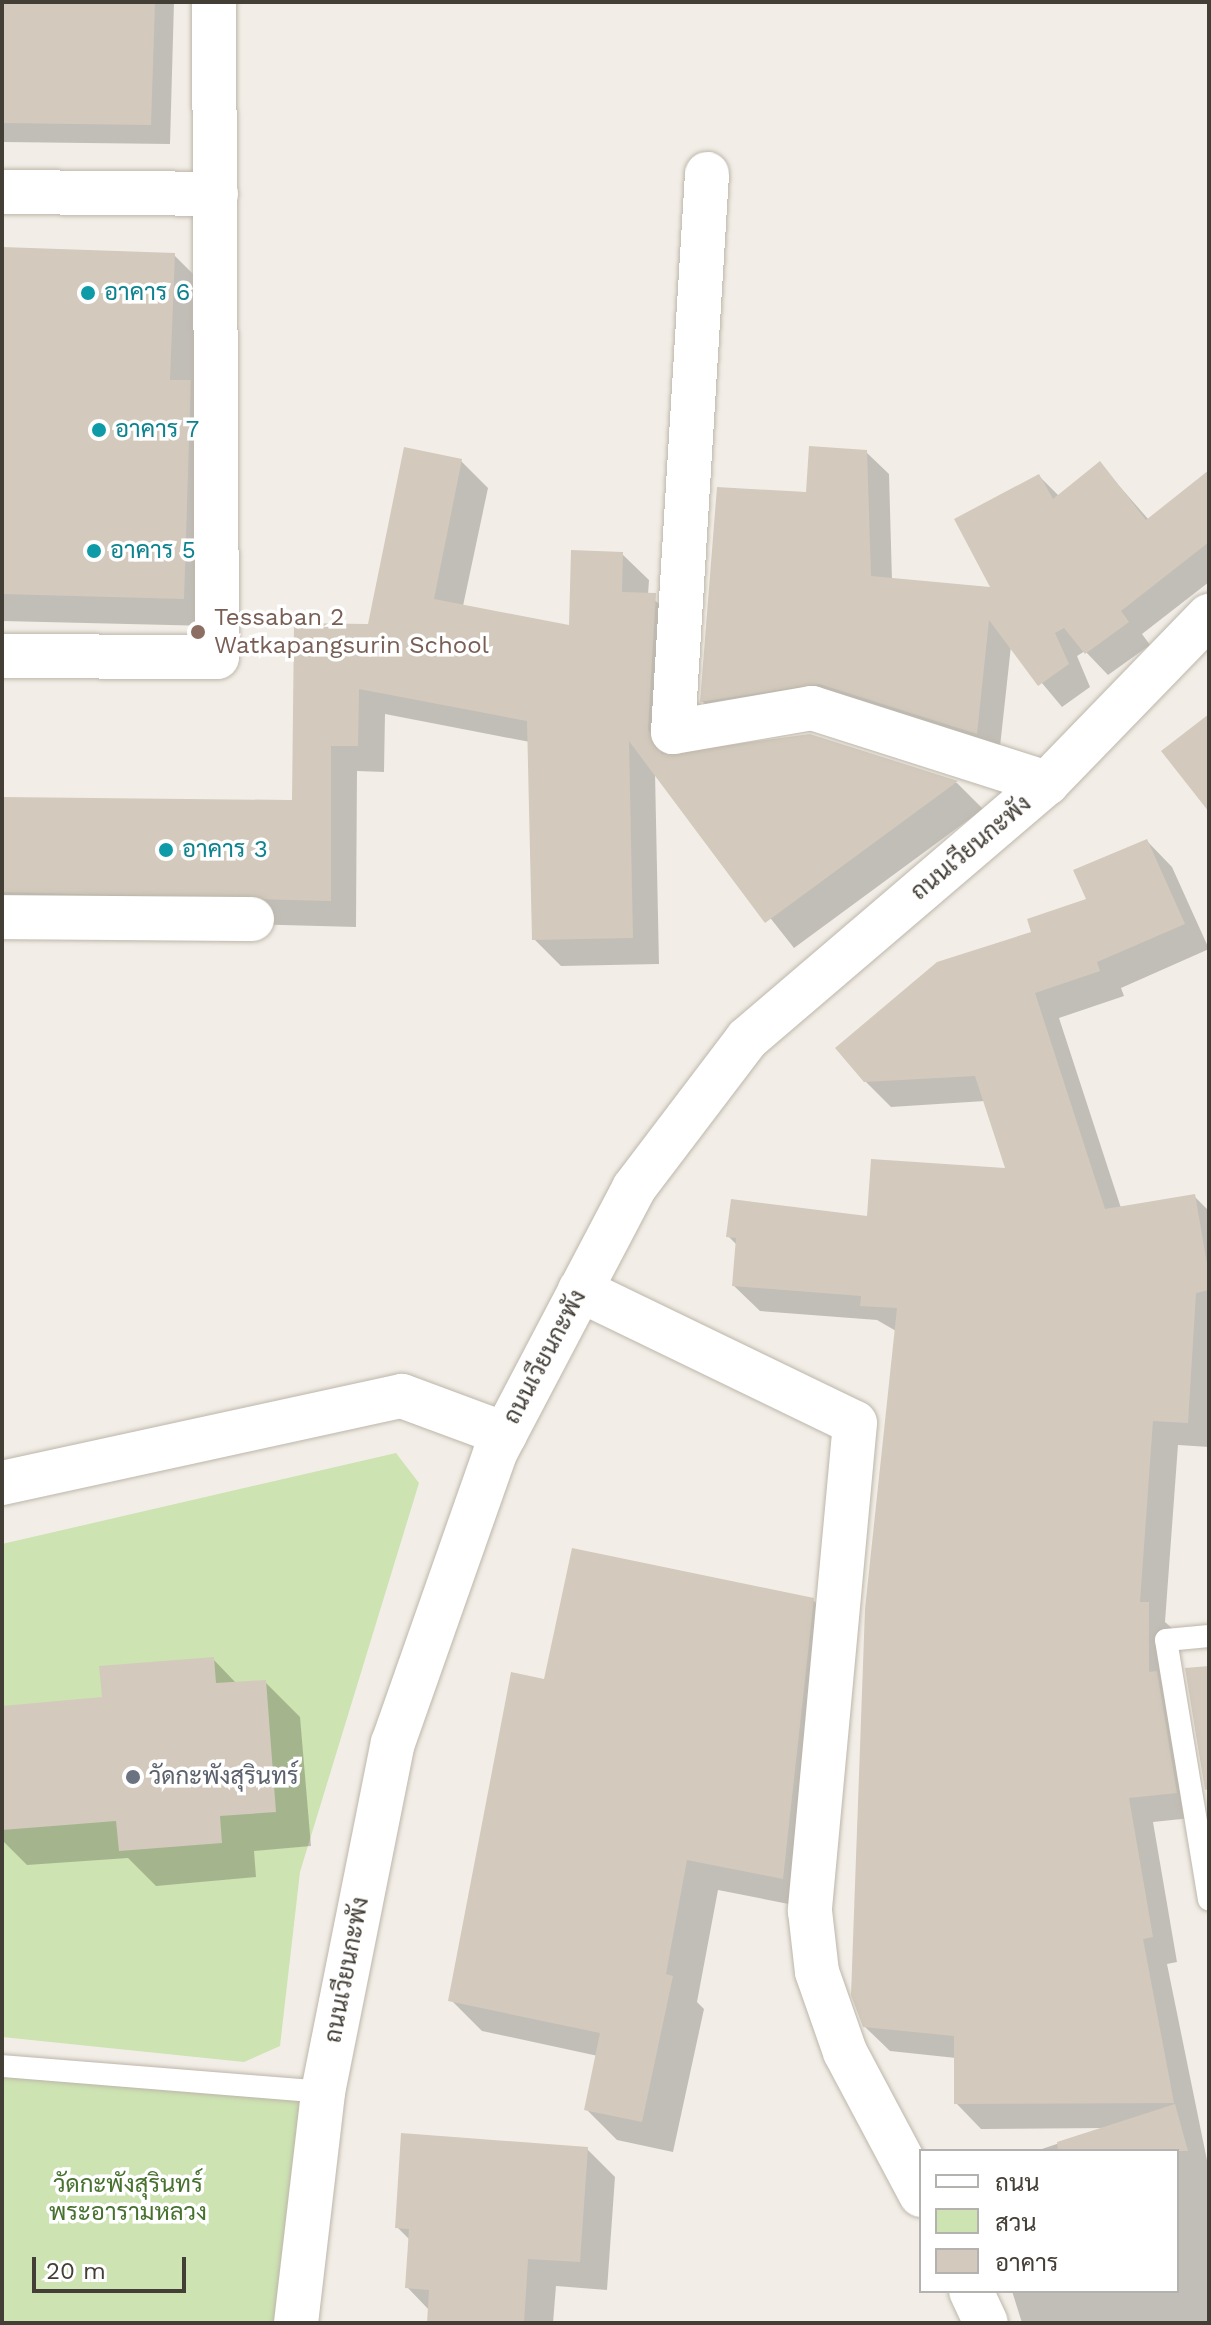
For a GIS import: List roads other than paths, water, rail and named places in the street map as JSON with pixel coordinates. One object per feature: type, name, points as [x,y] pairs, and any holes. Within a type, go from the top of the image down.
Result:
[{"type":"street","points":[[2,656],[217,657],[214,2]]},
{"type":"street","points":[[707,174],[673,732],[812,708],[1047,783]]},
{"type":"street","points":[[2,192],[216,194]]},
{"type":"street","name":"ถนนเวียนกะพัง","points":[[296,2323],[323,2092],[393,1743],[505,1434],[634,1188],[747,1039],[1047,783],[1209,616]]},
{"type":"street","points":[[2,917],[252,919]]},
{"type":"street","points":[[580,1290],[855,1423],[810,1911],[817,1972],[845,2052],[919,2191]]},
{"type":"street","points":[[2,1483],[402,1396],[505,1434]]},
{"type":"street","points":[[972,2293],[986,2323]]},
{"type":"lane","points":[[1209,1636],[1166,1640],[1209,1899]]},
{"type":"lane","points":[[2,2066],[323,2092]]},
{"type":"place","name":"อาคาร 6","points":[[88,293]]},
{"type":"place","name":"อาคาร 7","points":[[99,430]]},
{"type":"place","name":"อาคาร 5","points":[[94,551]]},
{"type":"place","name":"Tessaban 2 Watkapangsurin School","points":[[198,632]]},
{"type":"place","name":"อาคาร 3","points":[[166,850]]},
{"type":"place","name":"วัดกะพังสุรินทร์","points":[[133,1777]]},
{"type":"park label","name":"วัดกะพังสุรินทร์ พระอารามหลวง","points":[[128,2199]]}]
